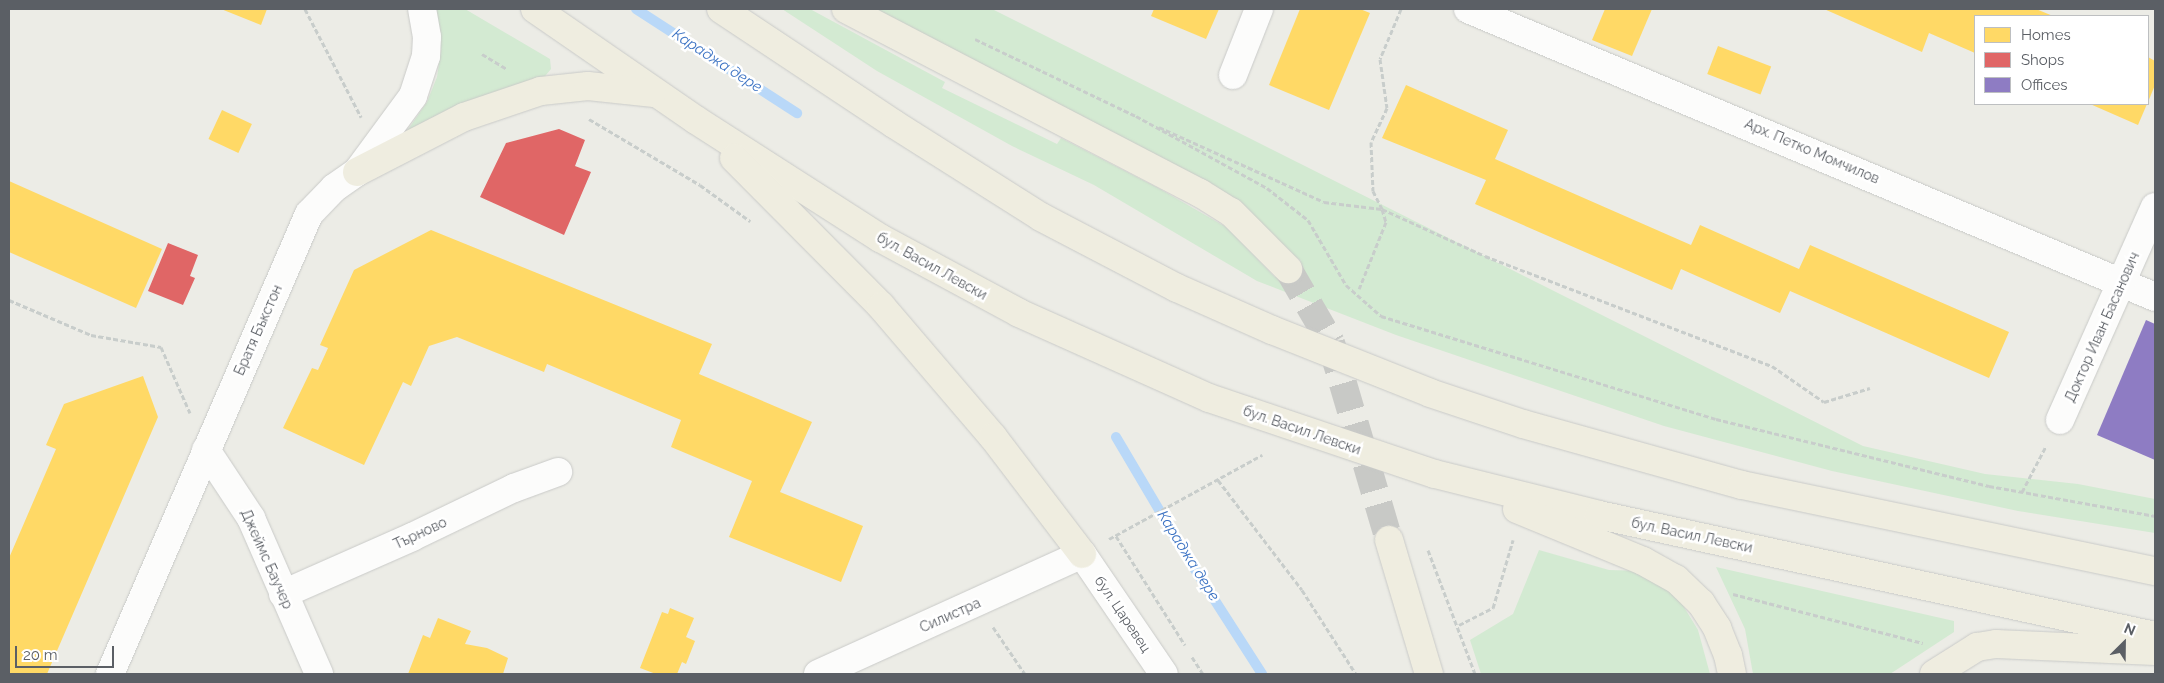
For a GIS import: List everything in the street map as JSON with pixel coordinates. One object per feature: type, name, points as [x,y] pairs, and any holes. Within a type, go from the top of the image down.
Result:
[{"type":"highway","name":"бул. Васил Левски","points":[[535,9],[696,120],[880,238],[1085,345],[1209,398],[1435,474],[1599,515],[2155,636]]},
{"type":"highway","points":[[721,9],[955,164],[1041,217],[1177,288],[1272,330],[1422,390],[1523,424],[1742,485],[2155,572]]},
{"type":"highway","points":[[846,9],[1200,192],[1231,212],[1288,269]]},
{"type":"highway","points":[[357,172],[464,118],[541,91],[588,86],[661,95]]},
{"type":"highway","points":[[696,120],[881,306],[993,437],[1082,554]]},
{"type":"highway","points":[[1435,474],[1643,561],[1676,579],[1701,603],[1716,628],[1728,655],[1732,674]]},
{"type":"highway","points":[[1389,540],[1429,674]]},
{"type":"highway","points":[[1934,674],[1977,647],[2018,644],[2155,651]]},
{"type":"street","name":"Братя Бъкстон","points":[[110,674],[309,214],[334,188],[357,172],[377,148],[401,115],[420,75],[427,37],[422,9]]},
{"type":"street","points":[[1234,75],[1259,9]]},
{"type":"street","name":"Арх. Петко Момчилов","points":[[1468,9],[2124,282],[2155,297]]},
{"type":"street","name":"Доктор Иван Басанович","points":[[2060,420],[2124,282],[2155,207]]},
{"type":"street","name":"Джеймс Баучер","points":[[206,450],[250,518],[319,674]]},
{"type":"street","name":"Търново","points":[[283,594],[412,537],[514,488],[558,472]]},
{"type":"street","name":"Силистра","points":[[818,674],[978,603],[1082,554]]},
{"type":"street","name":"бул. Царевец","points":[[1082,554],[1164,674]]},
{"type":"path","points":[[305,9],[377,148]]},
{"type":"path","points":[[1359,289],[1386,222],[1382,208],[1373,190],[1371,142],[1387,108],[1380,59],[1402,9]]},
{"type":"path","points":[[969,36],[1136,116],[1324,202],[1382,208],[1485,256],[1772,366],[1824,402],[1870,388]]},
{"type":"path","points":[[482,54],[510,71]]},
{"type":"path","points":[[581,114],[700,185],[753,223]]},
{"type":"path","points":[[1136,116],[1266,188],[1308,220],[1346,285],[1380,316],[1716,419],[2022,492],[2155,516]]},
{"type":"path","points":[[9,300],[91,335],[160,347],[206,450]]},
{"type":"path","points":[[2022,492],[2060,420]]},
{"type":"path","points":[[1129,528],[1262,455]]},
{"type":"path","points":[[1218,480],[1302,590],[1356,674]]},
{"type":"path","points":[[1459,625],[1493,608],[1515,534]]},
{"type":"path","points":[[1116,536],[1203,674]]},
{"type":"path","points":[[1428,550],[1459,625],[1475,674]]},
{"type":"path","points":[[1724,592],[1964,654]]},
{"type":"path","points":[[978,603],[1024,674]]},
{"type":"green space","points":[[434,9],[465,9],[550,59],[551,69],[541,81],[398,144],[427,102],[437,77],[441,50]]},
{"type":"green space","points":[[782,9],[810,9],[945,82],[942,88],[1057,144],[1061,138],[1160,189],[1226,227],[1275,277],[1301,261],[1177,167],[871,9],[992,9],[1863,446],[1985,474],[2078,484],[2155,499],[2155,533],[2018,511],[1832,471],[1664,426],[1396,335],[1257,281],[1094,185],[1012,146],[877,71]]},
{"type":"green space","points":[[1539,550],[1609,570],[1644,571],[1676,594],[1698,630],[1710,674],[1481,674],[1470,640],[1513,614]]},
{"type":"green space","points":[[1716,567],[1954,621],[1954,632],[1890,674],[1753,674],[1745,629]]},
{"type":"building: Homes","points":[[221,9],[267,9],[261,25]]},
{"type":"building: Homes","points":[[1154,9],[1219,9],[1206,39],[1151,16]]},
{"type":"building: Homes","points":[[1300,9],[1360,9],[1370,13],[1329,110],[1269,85]]},
{"type":"building: Homes","points":[[1605,9],[1652,9],[1632,56],[1592,40]]},
{"type":"building: Homes","points":[[1824,9],[2036,9],[2051,15],[1974,15],[1974,53],[1929,33],[1922,52]]},
{"type":"building: Homes","points":[[1718,46],[1771,66],[1760,94],[1707,74]]},
{"type":"building: Homes","points":[[2149,58],[2155,61],[2155,85],[2149,100]]},
{"type":"building: Homes","points":[[1406,85],[1508,130],[1495,159],[1691,245],[1700,225],[1799,269],[1810,245],[2009,332],[1989,378],[1790,291],[1780,313],[1681,269],[1672,290],[1475,204],[1486,180],[1382,138]]},
{"type":"building: Homes","points":[[2092,105],[2147,105],[2138,125]]},
{"type":"building: Homes","points":[[222,110],[252,124],[238,153],[208,139]]},
{"type":"building: Homes","points":[[9,181],[162,249],[136,308],[9,252]]},
{"type":"building: Homes","points":[[431,230],[712,344],[699,374],[812,422],[780,492],[863,526],[841,582],[729,537],[752,481],[671,447],[681,420],[547,364],[544,372],[457,337],[429,346],[411,386],[403,382],[364,465],[283,428],[312,368],[318,370],[328,348],[320,345],[354,270]]},
{"type":"building: Homes","points":[[143,376],[158,417],[47,674],[9,674],[9,558],[56,449],[46,445],[64,404]]},
{"type":"building: Homes","points":[[670,608],[694,618],[686,637],[695,641],[686,664],[682,662],[677,674],[656,674],[640,668],[662,612],[668,614]]},
{"type":"building: Homes","points":[[438,618],[471,631],[465,644],[487,648],[508,658],[503,674],[408,674],[423,635],[430,638]]},
{"type":"building: Shops","points":[[559,129],[585,140],[575,166],[591,172],[564,235],[480,197],[506,143]]},
{"type":"building: Shops","points":[[168,243],[198,255],[190,276],[195,278],[183,305],[148,291]]},
{"type":"building: Offices","points":[[2146,320],[2155,324],[2155,460],[2097,435]]},
{"type":"waterway","name":"Караджа дере","points":[[636,9],[797,113]]},
{"type":"waterway","name":"Караджа дере","points":[[1116,437],[1187,557],[1262,674]]},
{"type":"tunnel","points":[[1288,269],[1331,343],[1389,540]]}]
